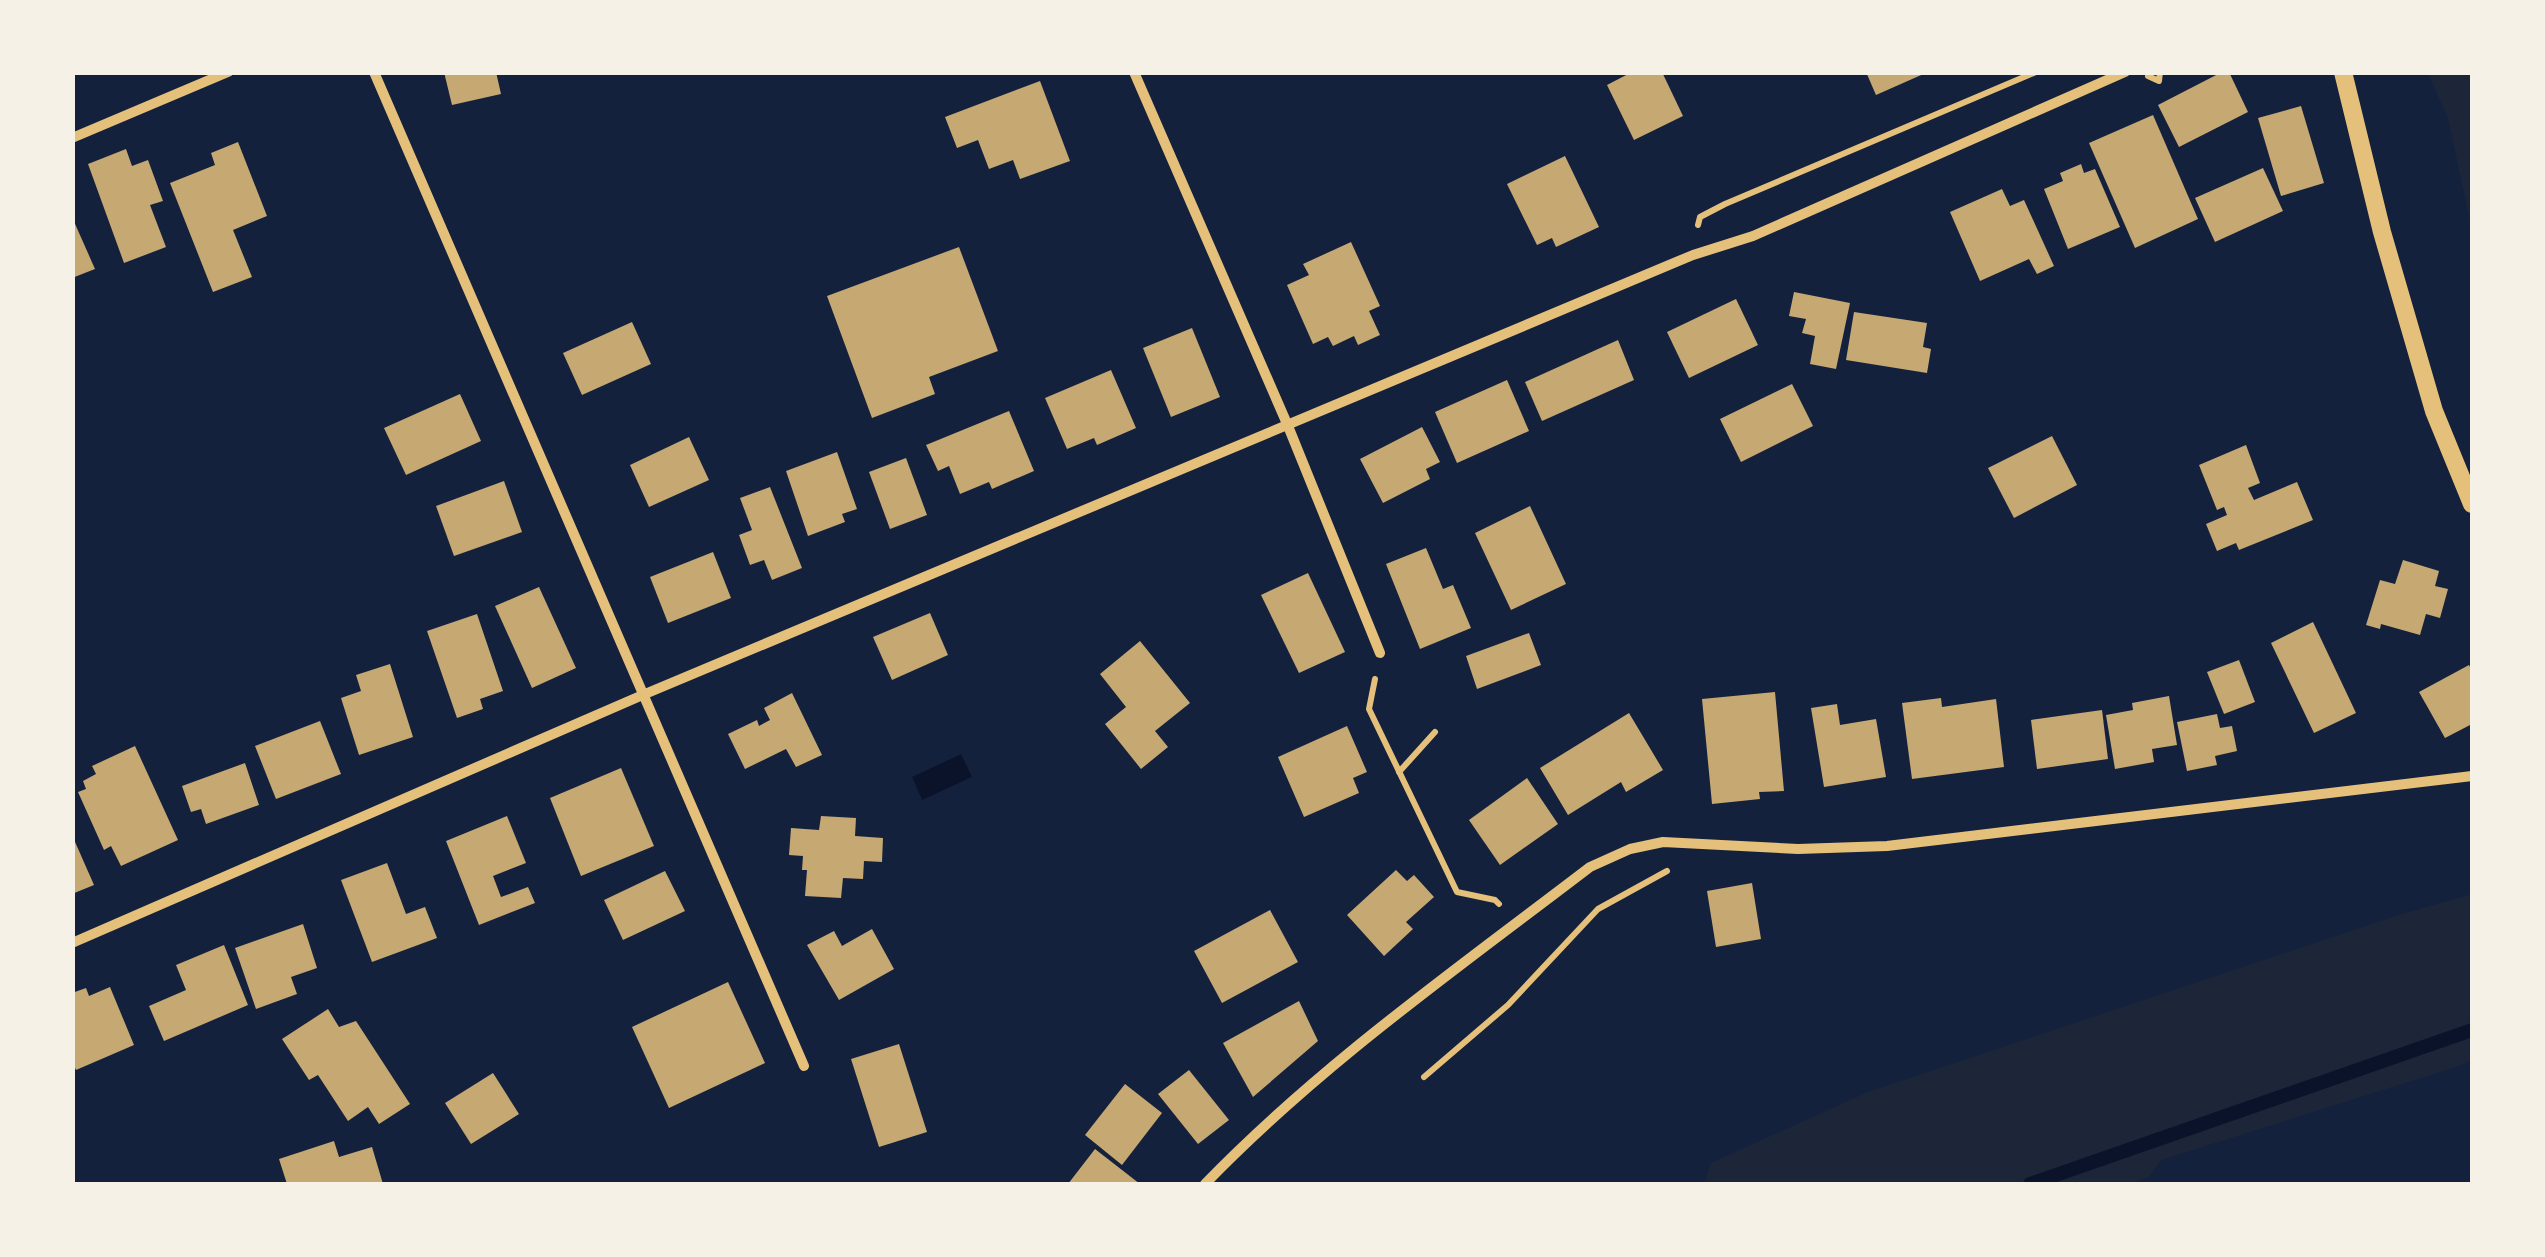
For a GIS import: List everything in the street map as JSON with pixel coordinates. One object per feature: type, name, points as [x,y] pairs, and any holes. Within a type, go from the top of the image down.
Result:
[{"type":"street","points":[[72,138],[228,72]]},
{"type":"street","points":[[374,72],[804,1066]]},
{"type":"street","points":[[1134,72],[1288,426],[1380,653]]},
{"type":"street","points":[[72,943],[645,694],[1693,255],[1753,236],[2125,72]]},
{"type":"street","points":[[2343,72],[2382,232],[2434,411],[2472,504]]},
{"type":"street","points":[[1205,1184],[1241,1147],[1352,1050],[1590,868],[1630,849],[1663,842],[1798,849],[1887,846],[2472,776]]},
{"type":"path","points":[[1726,204],[2036,72]]},
{"type":"path","points":[[1380,653],[1368,709],[1458,892],[1495,900],[1516,924]]},
{"type":"path","points":[[1399,772],[1435,732]]},
{"type":"path","points":[[1424,1076],[1508,1005],[1598,909],[1663,875],[1690,843]]},
{"type":"shaded area","points":[[2428,73],[2472,73],[2472,230],[2448,118]]},
{"type":"shaded area","points":[[961,754],[972,777],[922,800],[912,777]]},
{"type":"shaded area","points":[[2472,894],[2472,1060],[2459,1066],[2161,1160],[2149,1177],[2128,1184],[1704,1184],[1711,1163],[1868,1092]]},
{"type":"building","points":[[444,72],[496,72],[501,94],[452,105]]},
{"type":"building","points":[[1632,72],[1662,72],[1683,116],[1634,140],[1607,85]]},
{"type":"building","points":[[1866,72],[1928,72],[1876,95]]},
{"type":"building","points":[[2229,72],[2248,112],[2179,147],[2158,105]]},
{"type":"building","points":[[1040,81],[1070,161],[1020,179],[1013,160],[989,169],[978,140],[957,148],[945,117]]},
{"type":"building","points":[[2301,106],[2324,183],[2281,196],[2258,118]]},
{"type":"building","points":[[2153,115],[2198,219],[2135,248],[2089,143]]},
{"type":"building","points":[[238,142],[267,216],[233,230],[252,277],[213,292],[170,183],[215,165],[211,153]]},
{"type":"building","points":[[126,149],[132,166],[148,160],[163,201],[150,205],[166,247],[124,263],[88,164]]},
{"type":"building","points":[[1565,156],[1599,227],[1556,247],[1552,238],[1537,245],[1507,184]]},
{"type":"building","points":[[2081,164],[2084,173],[2095,169],[2120,227],[2068,249],[2044,189],[2063,181],[2060,173]]},
{"type":"building","points":[[2263,168],[2283,211],[2215,242],[2195,198]]},
{"type":"building","points":[[2002,189],[2010,206],[2024,200],[2054,266],[2037,274],[2029,259],[1980,281],[1950,212]]},
{"type":"building","points":[[72,217],[95,269],[72,278]]},
{"type":"building","points":[[1351,242],[1380,306],[1369,311],[1380,335],[1358,345],[1354,336],[1333,346],[1328,337],[1313,344],[1287,285],[1309,275],[1303,264]]},
{"type":"building","points":[[959,247],[998,351],[929,377],[935,394],[872,418],[827,296]]},
{"type":"building","points":[[1794,292],[1850,303],[1836,369],[1810,364],[1815,336],[1802,333],[1806,319],[1789,316]]},
{"type":"building","points":[[1736,299],[1758,345],[1689,378],[1667,332]]},
{"type":"building","points":[[1854,312],[1927,323],[1923,347],[1931,349],[1927,373],[1846,360]]},
{"type":"building","points":[[632,322],[651,364],[582,395],[563,353]]},
{"type":"building","points":[[1192,328],[1220,397],[1171,417],[1143,348]]},
{"type":"building","points":[[1618,340],[1634,380],[1542,421],[1525,382]]},
{"type":"building","points":[[1111,370],[1136,428],[1097,445],[1094,438],[1067,449],[1045,398]]},
{"type":"building","points":[[1507,380],[1529,431],[1457,463],[1435,412]]},
{"type":"building","points":[[1792,384],[1813,426],[1741,462],[1720,419]]},
{"type":"building","points":[[460,394],[481,441],[406,475],[384,428]]},
{"type":"building","points":[[1009,411],[1034,471],[992,489],[989,482],[960,494],[949,466],[938,471],[926,445]]},
{"type":"building","points":[[1422,427],[1440,462],[1426,469],[1430,479],[1383,503],[1360,459]]},
{"type":"building","points":[[2052,436],[2077,485],[2014,518],[1988,468]]},
{"type":"building","points":[[689,437],[709,480],[649,507],[630,465]]},
{"type":"building","points":[[2246,445],[2260,483],[2248,488],[2254,500],[2297,482],[2313,520],[2239,550],[2236,543],[2217,551],[2206,524],[2227,515],[2224,507],[2217,510],[2199,465]]},
{"type":"building","points":[[837,452],[857,509],[842,514],[845,522],[808,536],[786,471]]},
{"type":"building","points":[[906,458],[927,515],[890,529],[869,472]]},
{"type":"building","points":[[504,481],[522,532],[454,556],[436,506]]},
{"type":"building","points":[[770,487],[802,568],[772,580],[764,560],[750,565],[739,535],[752,530],[740,498]]},
{"type":"building","points":[[1530,506],[1566,584],[1511,610],[1475,533]]},
{"type":"building","points":[[1426,548],[1443,589],[1453,585],[1471,628],[1420,649],[1386,564]]},
{"type":"building","points":[[713,552],[731,598],[668,623],[650,577]]},
{"type":"building","points":[[2403,560],[2439,571],[2435,586],[2448,589],[2440,618],[2426,614],[2420,635],[2381,624],[2380,629],[2366,625],[2380,580],[2395,584]]},
{"type":"building","points":[[1308,573],[1345,652],[1299,673],[1261,595]]},
{"type":"building","points":[[539,587],[576,668],[532,688],[495,606]]},
{"type":"building","points":[[930,613],[948,655],[892,680],[873,637]]},
{"type":"building","points":[[477,614],[503,691],[480,699],[483,709],[457,718],[427,631]]},
{"type":"building","points":[[2313,622],[2356,713],[2314,733],[2271,643]]},
{"type":"building","points":[[1529,633],[1541,665],[1477,689],[1466,656]]},
{"type":"building","points":[[1140,641],[1190,703],[1155,731],[1168,747],[1141,769],[1105,724],[1126,707],[1100,674]]},
{"type":"building","points":[[2239,660],[2255,702],[2224,714],[2207,672]]},
{"type":"building","points":[[390,664],[413,737],[359,755],[341,698],[361,691],[356,675]]},
{"type":"building","points":[[2469,665],[2472,724],[2445,738],[2419,692]]},
{"type":"building","points":[[1775,692],[1784,791],[1759,792],[1760,799],[1712,804],[1702,699]]},
{"type":"building","points":[[792,693],[822,755],[796,767],[786,749],[745,769],[728,734],[757,720],[759,726],[770,720],[764,708]]},
{"type":"building","points":[[2169,696],[2177,745],[2152,749],[2154,762],[2115,769],[2106,715],[2133,710],[2132,703]]},
{"type":"building","points":[[1941,698],[1942,707],[1996,699],[2004,767],[1912,779],[1902,703]]},
{"type":"building","points":[[1837,704],[1840,725],[1876,719],[1886,777],[1824,787],[1811,708]]},
{"type":"building","points":[[2102,710],[2108,759],[2037,769],[2031,720]]},
{"type":"building","points":[[1629,713],[1663,770],[1626,792],[1621,782],[1568,815],[1540,768]]},
{"type":"building","points":[[2217,714],[2220,728],[2232,726],[2237,751],[2215,756],[2217,765],[2187,771],[2177,722]]},
{"type":"building","points":[[320,721],[341,774],[276,799],[255,746]]},
{"type":"building","points":[[1347,726],[1367,772],[1353,778],[1359,793],[1304,817],[1278,757]]},
{"type":"building","points":[[135,746],[178,840],[121,866],[111,846],[104,850],[78,792],[86,789],[83,781],[96,774],[92,766]]},
{"type":"building","points":[[245,763],[259,805],[206,824],[201,809],[191,812],[182,786]]},
{"type":"building","points":[[621,768],[654,846],[581,876],[550,798]]},
{"type":"building","points":[[1527,778],[1558,824],[1500,865],[1469,820]]},
{"type":"building","points":[[507,816],[526,863],[493,876],[501,897],[528,887],[535,903],[479,925],[446,841]]},
{"type":"building","points":[[821,816],[856,818],[855,836],[883,838],[882,862],[864,861],[863,879],[843,878],[841,898],[805,896],[807,870],[802,870],[803,856],[789,855],[791,828],[819,830]]},
{"type":"building","points":[[72,835],[94,885],[72,894]]},
{"type":"building","points":[[387,863],[406,914],[425,907],[437,938],[372,962],[341,880]]},
{"type":"building","points":[[1396,870],[1407,881],[1414,875],[1434,897],[1406,922],[1413,929],[1384,956],[1347,915]]},
{"type":"building","points":[[665,871],[685,911],[623,940],[604,900]]},
{"type":"building","points":[[1752,883],[1761,939],[1716,947],[1707,891]]},
{"type":"building","points":[[1270,910],[1298,962],[1222,1003],[1194,951]]},
{"type":"building","points":[[303,924],[317,968],[291,977],[297,994],[256,1009],[235,948]]},
{"type":"building","points":[[872,929],[894,969],[839,1000],[807,945],[834,931],[842,946]]},
{"type":"building","points":[[224,945],[248,1005],[164,1041],[149,1006],[186,990],[176,965]]},
{"type":"building","points":[[728,982],[765,1063],[669,1108],[632,1027]]},
{"type":"building","points":[[110,987],[134,1045],[76,1070],[72,1061],[72,993],[86,988],[89,996]]},
{"type":"building","points":[[1299,1001],[1318,1041],[1253,1097],[1223,1043]]},
{"type":"building","points":[[328,1009],[339,1027],[356,1021],[410,1104],[379,1124],[368,1107],[348,1121],[318,1075],[309,1080],[282,1039]]},
{"type":"building","points":[[899,1044],[927,1132],[879,1147],[851,1059]]},
{"type":"building","points":[[1189,1070],[1229,1120],[1198,1144],[1158,1094]]},
{"type":"building","points":[[493,1073],[519,1114],[471,1144],[445,1103]]},
{"type":"building","points":[[1125,1084],[1162,1113],[1122,1165],[1085,1135]]},
{"type":"building","points":[[334,1141],[339,1157],[372,1147],[383,1184],[287,1184],[279,1159]]},
{"type":"building","points":[[1095,1149],[1140,1184],[1068,1184]]},
{"type":"waterway","points":[[2030,1184],[2472,1030]]}]
